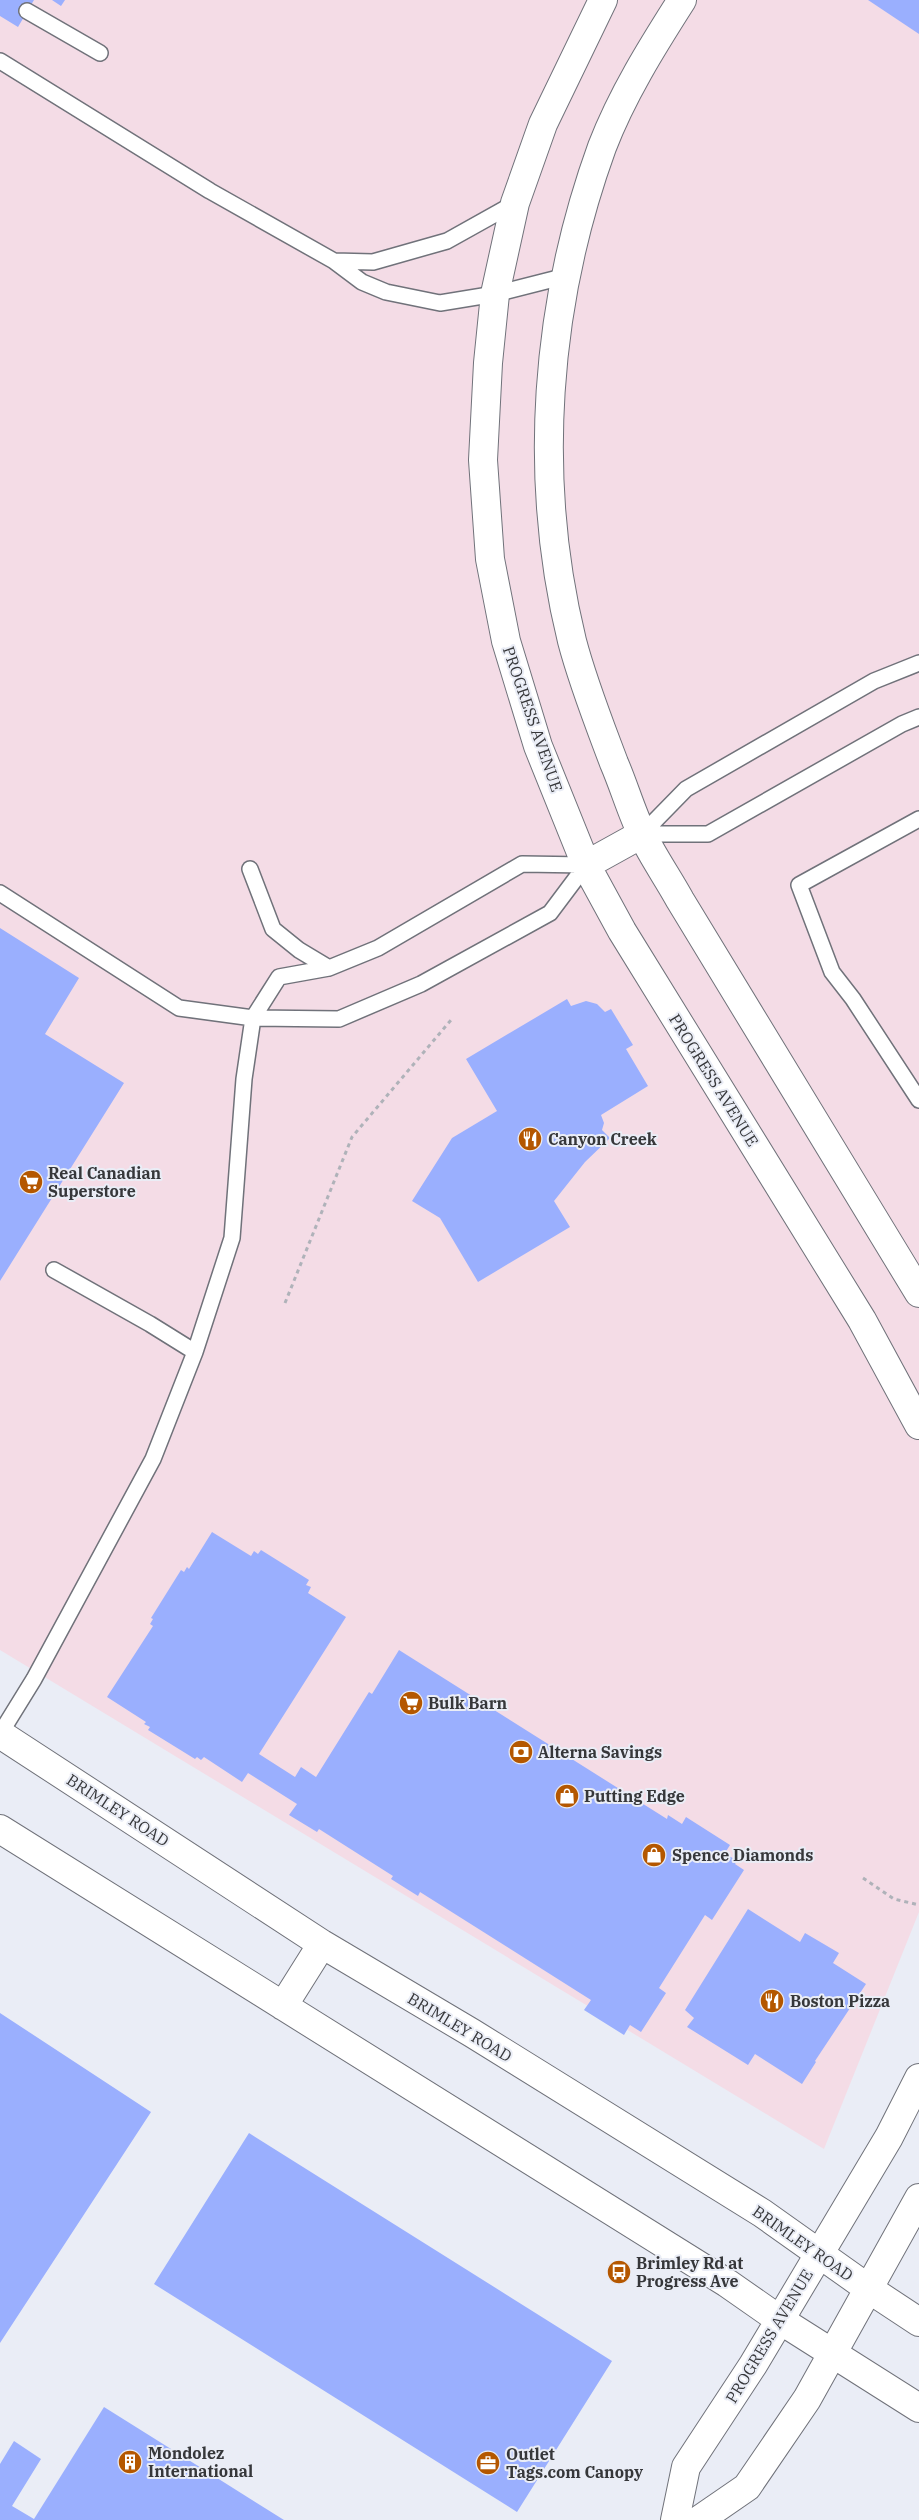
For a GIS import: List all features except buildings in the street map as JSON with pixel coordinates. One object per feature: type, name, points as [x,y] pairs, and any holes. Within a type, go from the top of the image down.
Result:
[{"type":"main road","name":"PROGRESS AVENUE","points":[[603,0],[543,124],[515,203],[495,294],[488,362],[482,460],[490,559],[506,640],[538,746],[586,865],[622,931],[862,1320],[919,1425]]},
{"type":"main road","points":[[682,0],[642,64],[603,146],[570,252],[554,346],[550,413],[549,487],[558,572],[572,641],[590,701],[642,834],[680,900],[919,1293]]},
{"type":"main road","points":[[586,865],[642,834]]},
{"type":"main road","name":"BRIMLEY ROAD","points":[[0,1734],[322,1944],[472,2033],[745,2203],[919,2322]]},
{"type":"main road","points":[[0,1829],[727,2283],[780,2320],[919,2408]]},
{"type":"main road","points":[[283,2006],[322,1944]]},
{"type":"main road","name":"PROGRESS AVENUE","points":[[675,2520],[686,2467],[780,2320],[889,2137],[919,2078]]},
{"type":"main road","points":[[699,2520],[747,2487],[806,2399],[919,2198]]},
{"type":"lane","points":[[27,11],[100,53]]},
{"type":"lane","points":[[0,61],[202,186],[334,261],[362,282],[386,292],[440,303],[495,294],[566,276]]},
{"type":"lane","points":[[334,261],[373,262],[447,241],[515,203]]},
{"type":"lane","points":[[642,834],[686,789],[874,681],[919,663]]},
{"type":"lane","points":[[642,834],[708,834],[902,724],[919,717]]},
{"type":"lane","points":[[919,819],[799,885],[832,972],[853,999],[919,1100]]},
{"type":"lane","points":[[0,1734],[34,1679],[153,1459],[195,1352],[232,1238],[244,1079],[253,1018],[279,977],[329,968],[378,948],[522,864],[586,865]]},
{"type":"lane","points":[[0,893],[179,1008],[253,1018],[339,1019],[421,984],[550,913],[586,865]]},
{"type":"lane","points":[[250,869],[272,928],[298,950],[329,968]]},
{"type":"lane","points":[[54,1270],[150,1324],[195,1352]]},
{"type":"path","points":[[286,1303],[352,1137],[450,1020]]},
{"type":"path","points":[[864,1878],[894,1899],[919,1905]]},
{"type":"shaded area","points":[[0,0],[919,0],[919,1912],[824,2149],[0,1650]]},
{"type":"place","name":"Canyon Creek","points":[[530,1139]]},
{"type":"place","name":"Real Canadian Superstore","points":[[31,1182]]},
{"type":"place","name":"Bulk Barn","points":[[411,1703]]},
{"type":"place","name":"Alterna Savings","points":[[521,1752]]},
{"type":"place","name":"Putting Edge","points":[[567,1796]]},
{"type":"place","name":"Spence Diamonds","points":[[654,1855]]},
{"type":"place","name":"Boston Pizza","points":[[772,2001]]},
{"type":"place","name":"Brimley Rd at Progress Ave","points":[[619,2272]]},
{"type":"place","name":"Mondolez International","points":[[130,2462]]},
{"type":"place","name":"Outlet Tags.com Canopy","points":[[488,2463]]}]
